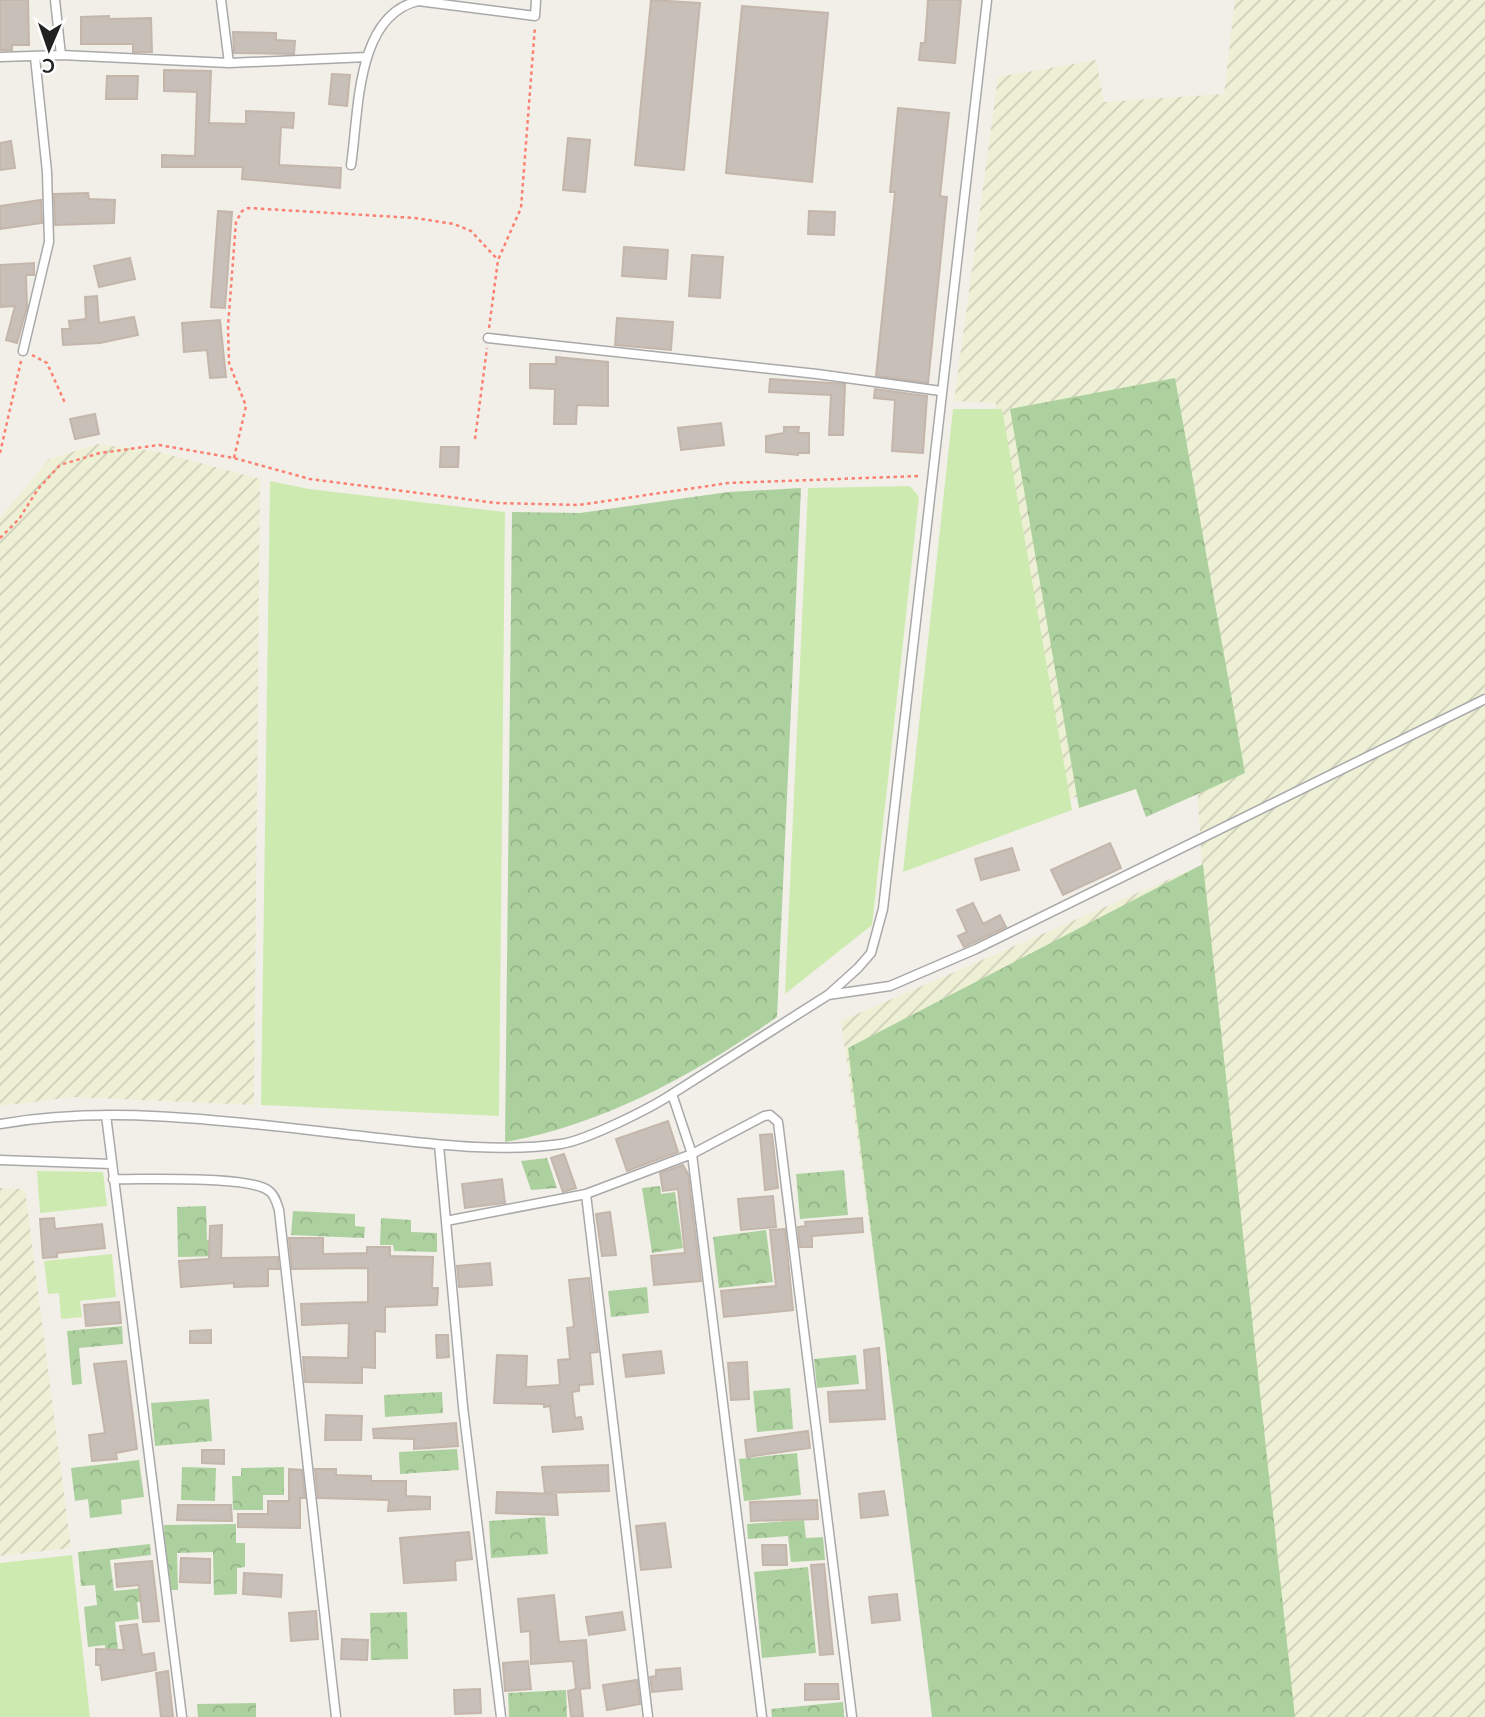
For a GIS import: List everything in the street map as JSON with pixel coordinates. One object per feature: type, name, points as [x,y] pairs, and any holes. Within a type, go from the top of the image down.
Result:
[{"type":"lane","points":[[55,0],[61,55]]},
{"type":"lane","points":[[221,0],[229,63]]},
{"type":"lane","points":[[351,166],[367,57],[373,37],[391,13],[403,5],[418,1],[535,16],[536,0]]},
{"type":"lane","points":[[0,1124],[29,1119],[106,1115],[226,1121],[481,1149],[564,1144],[648,1109],[673,1094],[828,995],[871,953],[883,909],[987,0]]},
{"type":"lane","points":[[0,57],[61,55],[229,63],[367,57]]},
{"type":"lane","points":[[23,351],[49,242],[47,172],[35,57]]},
{"type":"lane","points":[[488,338],[817,374],[941,391]]},
{"type":"lane","points":[[828,995],[890,986],[976,949],[1485,699]]},
{"type":"lane","points":[[673,1094],[692,1154],[762,1717]]},
{"type":"lane","points":[[106,1115],[181,1717]]},
{"type":"lane","points":[[446,1221],[586,1194],[692,1154],[764,1116],[770,1115],[778,1122],[852,1717]]},
{"type":"lane","points":[[439,1145],[463,1407],[501,1717]]},
{"type":"lane","points":[[0,1160],[111,1164]]},
{"type":"lane","points":[[113,1179],[219,1181],[258,1186],[270,1191],[275,1198],[279,1210],[336,1717]]},
{"type":"lane","points":[[586,1194],[648,1717]]},
{"type":"path","points":[[475,439],[498,260],[521,208],[535,16]]},
{"type":"path","points":[[234,458],[246,417],[246,406],[229,363],[228,326],[236,222],[242,211],[248,208],[401,217],[454,224],[471,231],[498,260]]},
{"type":"path","points":[[0,453],[23,351],[47,363],[65,403]]},
{"type":"path","points":[[0,538],[19,519],[38,489],[60,465],[100,453],[159,445],[234,458],[310,479],[407,493],[524,504],[579,505],[728,483],[931,476]]},
{"type":"green space","points":[[1235,0],[1485,0],[1485,1717],[938,1717],[841,1021],[1202,865],[1196,766],[961,827],[996,403],[954,401],[998,77],[1096,60],[1104,102],[1224,94]]},
{"type":"green space","points":[[1175,378],[1245,773],[1146,817],[1136,789],[1079,808],[1010,409]]},
{"type":"green space","points":[[953,409],[1002,409],[1072,810],[903,872]]},
{"type":"green space","points":[[98,444],[159,452],[260,479],[254,1105],[73,1097],[0,1106],[0,518],[49,459]]},
{"type":"green space","points":[[270,481],[309,489],[505,512],[499,1116],[261,1105]]},
{"type":"green space","points":[[910,486],[919,497],[872,925],[785,994],[808,488]]},
{"type":"green space","points":[[801,488],[777,1017],[714,1058],[648,1094],[578,1123],[505,1142],[512,512],[580,513],[728,492]]},
{"type":"green space","points":[[1203,864],[1295,1717],[932,1717],[848,1048]]},
{"type":"green space","points":[[547,1158],[557,1188],[531,1190],[521,1161]]},
{"type":"green space","points":[[844,1170],[848,1215],[800,1219],[796,1174]]},
{"type":"green space","points":[[37,1171],[103,1172],[107,1206],[40,1213]]},
{"type":"green space","points":[[660,1186],[661,1194],[675,1192],[683,1248],[652,1253],[642,1188]]},
{"type":"green space","points":[[0,1188],[25,1189],[71,1548],[0,1556]]},
{"type":"green space","points":[[206,1206],[207,1240],[222,1240],[222,1256],[178,1257],[177,1207]]},
{"type":"green space","points":[[293,1211],[355,1214],[355,1226],[365,1227],[364,1238],[291,1235]]},
{"type":"green space","points":[[381,1218],[411,1220],[411,1232],[437,1233],[437,1252],[394,1251],[393,1245],[380,1245]]},
{"type":"green space","points":[[766,1230],[773,1282],[719,1288],[713,1237]]},
{"type":"green space","points":[[112,1254],[116,1297],[80,1301],[82,1317],[61,1319],[59,1293],[48,1294],[44,1261]]},
{"type":"green space","points":[[647,1287],[649,1313],[611,1317],[608,1291]]},
{"type":"green space","points":[[122,1326],[123,1344],[79,1348],[82,1384],[72,1385],[67,1331]]},
{"type":"green space","points":[[856,1355],[859,1384],[817,1388],[814,1359]]},
{"type":"green space","points":[[790,1388],[793,1429],[757,1432],[753,1391]]},
{"type":"green space","points":[[442,1392],[443,1413],[385,1417],[384,1395]]},
{"type":"green space","points":[[209,1399],[212,1441],[155,1446],[151,1403]]},
{"type":"green space","points":[[457,1449],[459,1470],[400,1474],[399,1452]]},
{"type":"green space","points":[[797,1453],[801,1495],[744,1501],[739,1459]]},
{"type":"green space","points":[[139,1460],[144,1497],[121,1500],[122,1514],[90,1518],[88,1499],[75,1501],[71,1468]]},
{"type":"green space","points":[[182,1467],[216,1468],[215,1501],[181,1500]]},
{"type":"green space","points":[[284,1467],[284,1495],[263,1495],[263,1510],[233,1510],[232,1476],[241,1476],[241,1468]]},
{"type":"green space","points":[[545,1517],[548,1554],[491,1558],[489,1521]]},
{"type":"green space","points":[[804,1520],[806,1538],[823,1537],[825,1560],[791,1562],[788,1536],[748,1539],[747,1524]]},
{"type":"green space","points":[[236,1524],[236,1543],[245,1543],[245,1567],[237,1568],[237,1594],[214,1595],[213,1552],[177,1553],[178,1590],[166,1590],[164,1525]]},
{"type":"green space","points":[[150,1544],[151,1555],[110,1560],[114,1591],[154,1587],[155,1600],[137,1602],[139,1619],[115,1622],[119,1660],[107,1662],[105,1645],[88,1647],[84,1607],[97,1605],[95,1585],[81,1586],[78,1552]]},
{"type":"green space","points":[[72,1555],[90,1717],[0,1717],[0,1563]]},
{"type":"green space","points":[[808,1567],[816,1653],[762,1658],[754,1572]]},
{"type":"green space","points":[[407,1612],[408,1659],[371,1660],[370,1613]]},
{"type":"green space","points":[[566,1690],[567,1717],[509,1717],[508,1693]]},
{"type":"green space","points":[[843,1702],[844,1717],[772,1717],[771,1709]]},
{"type":"green space","points":[[256,1703],[256,1717],[198,1717],[197,1704]]},
{"type":"building","points":[[0,0],[28,0],[29,45],[12,45],[12,50],[0,50]]},
{"type":"building","points":[[651,0],[700,3],[684,170],[635,165]]},
{"type":"building","points":[[928,0],[961,0],[955,63],[919,60],[921,43],[925,43]]},
{"type":"building","points":[[742,6],[828,13],[812,182],[726,173]]},
{"type":"building","points":[[109,16],[109,19],[151,18],[152,52],[133,52],[133,44],[81,44],[81,17]]},
{"type":"building","points":[[233,32],[276,33],[276,40],[295,41],[294,54],[234,53]]},
{"type":"building","points":[[164,70],[211,71],[209,123],[246,124],[246,111],[294,113],[293,128],[281,127],[279,165],[341,168],[340,188],[242,179],[243,167],[162,167],[162,155],[195,156],[197,92],[164,91]]},
{"type":"building","points":[[332,74],[350,75],[347,106],[329,104]]},
{"type":"building","points":[[107,76],[138,76],[137,99],[106,99]]},
{"type":"building","points":[[898,108],[949,113],[940,196],[947,197],[928,383],[876,376],[895,192],[890,192]]},
{"type":"building","points":[[568,138],[590,140],[585,192],[563,190]]},
{"type":"building","points":[[11,141],[15,168],[0,170],[0,143]]},
{"type":"building","points":[[88,193],[89,199],[115,200],[114,223],[55,225],[54,194]]},
{"type":"building","points":[[41,200],[42,223],[0,229],[0,206]]},
{"type":"building","points":[[218,211],[232,212],[225,308],[211,307]]},
{"type":"building","points":[[809,211],[835,212],[834,235],[808,234]]},
{"type":"building","points":[[624,247],[668,250],[666,279],[622,276]]},
{"type":"building","points":[[692,255],[723,257],[720,298],[689,296]]},
{"type":"building","points":[[130,258],[135,279],[99,287],[94,266]]},
{"type":"building","points":[[34,263],[34,275],[26,275],[27,307],[17,343],[6,340],[15,306],[0,307],[0,265]]},
{"type":"building","points":[[97,296],[99,323],[134,317],[138,335],[100,343],[63,345],[62,329],[70,329],[69,321],[86,319],[85,297]]},
{"type":"building","points":[[617,318],[673,322],[671,350],[615,345]]},
{"type":"building","points":[[220,320],[226,377],[210,378],[207,350],[184,352],[182,323]]},
{"type":"building","points":[[556,357],[608,362],[608,406],[577,405],[576,424],[554,424],[555,389],[530,388],[530,364],[556,364]]},
{"type":"building","points":[[770,379],[845,384],[843,435],[829,435],[831,395],[769,392]]},
{"type":"building","points":[[875,389],[927,396],[923,453],[892,451],[895,400],[874,398]]},
{"type":"building","points":[[95,414],[99,434],[75,439],[70,419]]},
{"type":"building","points":[[721,423],[724,445],[681,450],[678,428]]},
{"type":"building","points":[[784,427],[799,427],[798,433],[809,433],[809,453],[798,455],[766,452],[766,436],[784,433]]},
{"type":"building","points":[[441,447],[459,447],[458,467],[440,467]]},
{"type":"building","points":[[1110,843],[1121,868],[1063,895],[1051,870]]},
{"type":"building","points":[[1012,848],[1019,870],[981,880],[975,859]]},
{"type":"building","points":[[973,903],[983,924],[1000,915],[1006,927],[964,947],[958,936],[967,932],[957,910]]},
{"type":"building","points":[[668,1121],[678,1152],[627,1171],[616,1139]]},
{"type":"building","points":[[772,1134],[778,1188],[765,1190],[760,1135]]},
{"type":"building","points":[[564,1154],[576,1188],[563,1192],[551,1158]]},
{"type":"building","points":[[683,1165],[688,1174],[701,1281],[654,1285],[651,1256],[685,1253],[678,1189],[663,1191],[660,1173]]},
{"type":"building","points":[[502,1179],[505,1203],[465,1208],[462,1184]]},
{"type":"building","points":[[773,1196],[776,1227],[741,1230],[738,1199]]},
{"type":"building","points":[[610,1212],[616,1255],[602,1256],[596,1214]]},
{"type":"building","points":[[54,1218],[55,1229],[102,1224],[105,1248],[57,1253],[57,1257],[43,1258],[40,1219]]},
{"type":"building","points":[[862,1218],[863,1232],[812,1236],[812,1247],[800,1247],[798,1227],[806,1226],[805,1222]]},
{"type":"building","points":[[222,1225],[221,1258],[278,1257],[279,1269],[268,1269],[268,1286],[234,1287],[234,1283],[181,1287],[179,1261],[209,1259],[210,1226]]},
{"type":"building","points":[[785,1229],[793,1310],[724,1317],[721,1291],[776,1286],[770,1230]]},
{"type":"building","points":[[289,1238],[323,1238],[323,1254],[367,1253],[367,1247],[390,1247],[390,1256],[433,1257],[432,1288],[438,1288],[437,1305],[385,1307],[385,1332],[375,1331],[375,1368],[362,1367],[362,1383],[305,1382],[303,1357],[348,1358],[349,1323],[302,1325],[301,1304],[368,1302],[368,1268],[292,1269]]},
{"type":"building","points":[[490,1263],[492,1285],[459,1287],[457,1266]]},
{"type":"building","points":[[589,1278],[598,1352],[590,1353],[593,1384],[579,1385],[579,1391],[572,1392],[575,1418],[581,1417],[583,1429],[553,1432],[550,1406],[494,1403],[497,1355],[527,1356],[526,1387],[560,1385],[558,1360],[570,1359],[567,1328],[574,1327],[569,1280]]},
{"type":"building","points":[[119,1302],[121,1323],[86,1326],[84,1305]]},
{"type":"building","points":[[211,1330],[211,1343],[190,1343],[190,1331]]},
{"type":"building","points":[[436,1335],[448,1335],[449,1357],[437,1358]]},
{"type":"building","points":[[879,1348],[885,1419],[830,1422],[828,1392],[867,1390],[864,1350]]},
{"type":"building","points":[[661,1351],[664,1373],[626,1377],[623,1355]]},
{"type":"building","points":[[126,1361],[137,1449],[116,1453],[117,1459],[92,1461],[89,1435],[105,1433],[94,1364]]},
{"type":"building","points":[[747,1362],[749,1399],[731,1400],[728,1363]]},
{"type":"building","points":[[326,1415],[362,1416],[361,1440],[325,1440]]},
{"type":"building","points":[[456,1423],[458,1446],[414,1449],[414,1439],[374,1438],[373,1429]]},
{"type":"building","points":[[808,1431],[810,1448],[747,1457],[745,1440]]},
{"type":"building","points":[[202,1450],[224,1450],[224,1464],[202,1463]]},
{"type":"building","points":[[608,1465],[609,1491],[545,1493],[542,1467]]},
{"type":"building","points":[[289,1469],[302,1470],[305,1498],[300,1498],[300,1528],[238,1527],[238,1514],[268,1514],[268,1501],[289,1501]]},
{"type":"building","points":[[315,1469],[336,1469],[336,1475],[371,1476],[371,1481],[406,1481],[406,1496],[430,1497],[430,1509],[388,1511],[389,1500],[318,1498]]},
{"type":"building","points":[[884,1491],[888,1515],[861,1518],[859,1494]]},
{"type":"building","points":[[497,1492],[556,1494],[558,1515],[496,1513]]},
{"type":"building","points":[[817,1500],[818,1519],[751,1521],[750,1502]]},
{"type":"building","points":[[178,1505],[231,1505],[232,1521],[177,1520]]},
{"type":"building","points":[[665,1523],[671,1567],[641,1570],[636,1526]]},
{"type":"building","points":[[469,1532],[472,1559],[455,1561],[456,1580],[404,1583],[400,1538]]},
{"type":"building","points":[[762,1545],[786,1545],[787,1565],[763,1565]]},
{"type":"building","points":[[181,1558],[210,1559],[210,1583],[180,1582]]},
{"type":"building","points":[[152,1561],[159,1621],[143,1622],[139,1585],[117,1587],[115,1564]]},
{"type":"building","points":[[824,1564],[833,1654],[820,1655],[811,1565]]},
{"type":"building","points":[[244,1573],[282,1575],[281,1597],[243,1594]]},
{"type":"building","points":[[897,1594],[900,1620],[872,1623],[869,1597]]},
{"type":"building","points":[[554,1595],[559,1642],[586,1640],[590,1688],[580,1689],[583,1717],[571,1717],[568,1691],[576,1689],[573,1661],[531,1664],[530,1631],[521,1632],[518,1599]]},
{"type":"building","points":[[316,1611],[318,1639],[291,1641],[289,1613]]},
{"type":"building","points":[[622,1612],[625,1630],[589,1635],[586,1617]]},
{"type":"building","points":[[137,1624],[142,1655],[154,1653],[156,1670],[102,1680],[100,1665],[96,1665],[96,1649],[124,1650],[120,1626]]},
{"type":"building","points":[[342,1639],[368,1640],[367,1660],[341,1659]]},
{"type":"building","points":[[528,1661],[531,1689],[505,1691],[503,1663]]},
{"type":"building","points":[[680,1668],[682,1689],[652,1692],[650,1677],[656,1676],[656,1670]]},
{"type":"building","points":[[168,1671],[173,1717],[161,1717],[156,1673]]},
{"type":"building","points":[[637,1680],[640,1704],[607,1710],[603,1685]]},
{"type":"building","points":[[805,1684],[838,1684],[839,1699],[805,1700]]},
{"type":"building","points":[[480,1689],[481,1713],[455,1714],[454,1690]]}]
